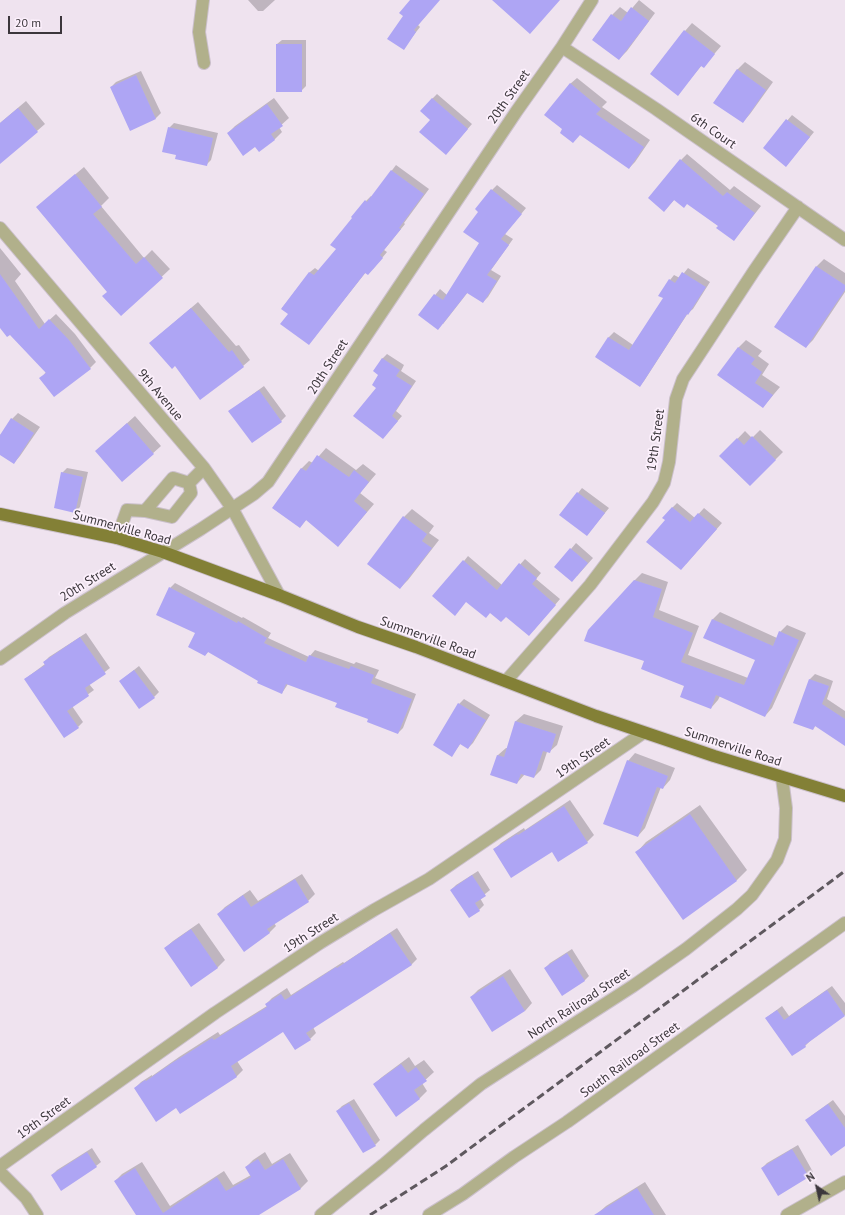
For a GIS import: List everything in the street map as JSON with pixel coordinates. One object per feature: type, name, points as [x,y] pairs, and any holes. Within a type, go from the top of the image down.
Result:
[{"type":"main road","name":"Summerville Road","points":[[0,514],[117,538],[162,552],[596,716],[782,778],[845,796]]},
{"type":"street","points":[[203,0],[199,32],[204,63]]},
{"type":"street","name":"20th Street","points":[[0,659],[65,613],[254,494],[268,482],[507,125],[562,47],[592,0]]},
{"type":"street","name":"6th Court","points":[[562,47],[656,109],[845,240]]},
{"type":"street","name":"19th Street","points":[[506,681],[590,585],[653,502],[664,483],[669,462],[676,399],[684,378],[798,207]]},
{"type":"street","name":"9th Avenue","points":[[0,228],[204,468],[232,508],[279,595]]},
{"type":"street","points":[[189,482],[204,468]]},
{"type":"street","points":[[145,511],[173,478],[189,482]]},
{"type":"street","points":[[117,538],[126,510],[145,511],[172,517],[191,493],[189,482]]},
{"type":"street","name":"19th Street","points":[[0,1166],[215,1013],[320,943],[429,879],[644,733]]},
{"type":"street","name":"North Railroad Street","points":[[321,1215],[482,1084],[639,982],[686,949],[737,909],[752,895],[777,860],[785,839],[786,808],[782,778]]},
{"type":"street","name":"South Railroad Street","points":[[429,1215],[463,1194],[514,1157],[567,1122],[845,923]]},
{"type":"street","points":[[0,1172],[26,1198],[37,1215]]},
{"type":"street","points":[[787,1215],[845,1182]]},
{"type":"building","points":[[410,0],[440,0],[414,30],[416,32],[404,50],[387,39],[403,16],[399,13]]},
{"type":"building","points":[[492,0],[560,0],[530,34]]},
{"type":"building","points":[[631,7],[649,21],[619,60],[592,40],[611,14],[621,21]]},
{"type":"building","points":[[684,30],[715,54],[704,68],[701,66],[678,96],[650,74]]},
{"type":"building","points":[[276,44],[302,44],[302,92],[276,92]]},
{"type":"building","points":[[737,69],[766,90],[743,123],[713,103]]},
{"type":"building","points":[[136,75],[156,119],[130,131],[110,87]]},
{"type":"building","points":[[570,83],[601,109],[596,114],[644,147],[629,169],[580,135],[573,143],[560,133],[562,129],[544,115]]},
{"type":"building","points":[[432,98],[468,129],[446,155],[419,132],[430,120],[420,111]]},
{"type":"building","points":[[267,104],[283,126],[271,134],[275,140],[259,152],[255,147],[243,156],[227,133]]},
{"type":"building","points":[[18,108],[38,132],[0,164],[0,123]]},
{"type":"building","points":[[786,119],[810,137],[786,167],[763,148]]},
{"type":"building","points":[[168,127],[213,138],[207,166],[175,159],[176,155],[162,152]]},
{"type":"building","points":[[680,159],[723,196],[727,192],[755,213],[734,241],[716,228],[718,226],[687,204],[684,208],[674,200],[664,212],[648,198]]},
{"type":"building","points":[[391,170],[424,194],[399,228],[401,229],[380,255],[383,258],[368,275],[365,273],[309,345],[280,324],[288,314],[281,309],[309,272],[314,275],[336,249],[330,245],[365,200],[367,202]]},
{"type":"building","points":[[75,174],[102,207],[93,214],[136,264],[144,257],[163,278],[121,316],[102,296],[107,292],[36,207]]},
{"type":"building","points":[[491,189],[522,214],[501,239],[509,245],[487,275],[497,281],[483,303],[467,293],[438,330],[418,315],[434,294],[443,300],[479,243],[463,232],[478,212],[475,209]]},
{"type":"building","points":[[816,266],[845,285],[845,290],[806,348],[774,327]]},
{"type":"building","points":[[682,272],[706,287],[640,387],[595,357],[608,337],[629,350],[663,298],[658,296],[669,279],[675,283]]},
{"type":"building","points":[[0,274],[39,329],[49,319],[69,340],[91,369],[54,397],[39,378],[46,373],[10,335],[7,337],[0,328]]},
{"type":"building","points":[[191,308],[229,352],[232,350],[244,367],[200,400],[175,366],[172,369],[149,343]]},
{"type":"building","points":[[738,347],[755,359],[751,364],[762,372],[755,383],[773,395],[763,408],[717,375]]},
{"type":"building","points":[[382,358],[400,370],[396,376],[412,386],[392,416],[398,421],[383,439],[353,416],[376,388],[372,385],[378,375],[373,371]]},
{"type":"building","points":[[259,390],[282,422],[252,443],[228,411]]},
{"type":"building","points":[[11,418],[34,433],[14,464],[0,455],[0,435]]},
{"type":"building","points":[[127,423],[154,454],[122,482],[95,451]]},
{"type":"building","points":[[752,436],[776,460],[750,486],[719,456],[737,438],[744,445]]},
{"type":"building","points":[[317,455],[349,477],[354,470],[369,482],[354,501],[367,512],[338,547],[306,520],[300,528],[272,508],[301,468],[306,471]]},
{"type":"building","points":[[61,472],[83,477],[75,513],[54,508]]},
{"type":"building","points":[[577,492],[605,513],[587,536],[559,515]]},
{"type":"building","points":[[672,507],[690,522],[698,513],[717,529],[681,570],[646,542],[665,520],[662,518]]},
{"type":"building","points":[[403,516],[427,534],[422,541],[432,548],[400,589],[367,564]]},
{"type":"building","points":[[570,548],[588,563],[572,582],[554,567]]},
{"type":"building","points":[[463,560],[497,590],[519,563],[537,578],[532,584],[556,605],[529,636],[506,617],[501,622],[490,613],[486,618],[466,602],[455,616],[432,596]]},
{"type":"building","points":[[634,580],[662,589],[653,617],[693,633],[681,662],[744,685],[755,660],[703,638],[712,619],[773,646],[779,631],[799,640],[765,717],[716,695],[711,709],[680,697],[684,686],[641,669],[644,661],[584,641],[588,630]]},
{"type":"building","points":[[169,587],[237,623],[238,621],[267,638],[264,643],[306,662],[309,655],[349,669],[351,666],[374,675],[371,683],[412,699],[398,734],[367,722],[368,719],[335,707],[337,703],[286,684],[282,694],[257,683],[258,681],[208,652],[205,656],[188,647],[195,633],[156,615]]},
{"type":"building","points":[[80,637],[106,674],[85,688],[89,696],[67,711],[79,728],[64,738],[24,679],[45,665],[43,662]]},
{"type":"building","points":[[134,670],[155,698],[139,709],[119,681]]},
{"type":"building","points":[[809,679],[829,686],[822,704],[845,719],[845,746],[815,726],[813,730],[793,723]]},
{"type":"building","points":[[458,703],[486,720],[468,749],[460,744],[452,757],[433,745]]},
{"type":"building","points":[[515,721],[556,734],[550,753],[543,751],[534,778],[521,774],[517,784],[490,775],[497,755],[504,757]]},
{"type":"building","points":[[627,760],[668,776],[663,789],[657,787],[638,837],[603,824]]},
{"type":"building","points":[[564,806],[588,843],[558,862],[552,852],[511,878],[493,849]]},
{"type":"building","points":[[690,814],[737,881],[683,920],[635,852]]},
{"type":"building","points":[[472,875],[486,896],[475,903],[480,911],[469,918],[450,890]]},
{"type":"building","points":[[295,879],[309,902],[267,929],[270,933],[244,952],[217,914],[243,895],[251,907]]},
{"type":"building","points":[[191,929],[218,968],[191,987],[164,948]]},
{"type":"building","points":[[390,933],[412,965],[306,1033],[311,1040],[295,1050],[283,1032],[231,1066],[237,1077],[180,1114],[176,1108],[156,1122],[134,1088],[212,1038],[214,1040],[267,1007],[265,1004],[281,994],[285,1000]]},
{"type":"building","points":[[567,953],[585,981],[562,996],[544,968]]},
{"type":"building","points":[[503,976],[525,1011],[492,1032],[470,997]]},
{"type":"building","points":[[827,990],[845,1016],[805,1045],[806,1047],[792,1056],[765,1018],[777,1010],[784,1020]]},
{"type":"building","points":[[401,1064],[408,1073],[416,1067],[427,1081],[414,1090],[420,1099],[396,1117],[373,1084]]},
{"type":"building","points":[[349,1103],[376,1146],[363,1153],[336,1111]]},
{"type":"building","points":[[828,1104],[845,1128],[845,1146],[831,1156],[805,1120]]},
{"type":"building","points":[[792,1149],[809,1177],[778,1196],[761,1168]]},
{"type":"building","points":[[87,1152],[97,1167],[61,1191],[51,1175]]},
{"type":"building","points":[[258,1159],[265,1170],[283,1159],[301,1189],[259,1215],[136,1215],[114,1181],[135,1168],[163,1213],[217,1177],[226,1191],[251,1177],[245,1167]]},
{"type":"building","points":[[637,1188],[654,1215],[594,1215]]},
{"type":"railway","points":[[370,1215],[446,1166],[845,871]]}]
